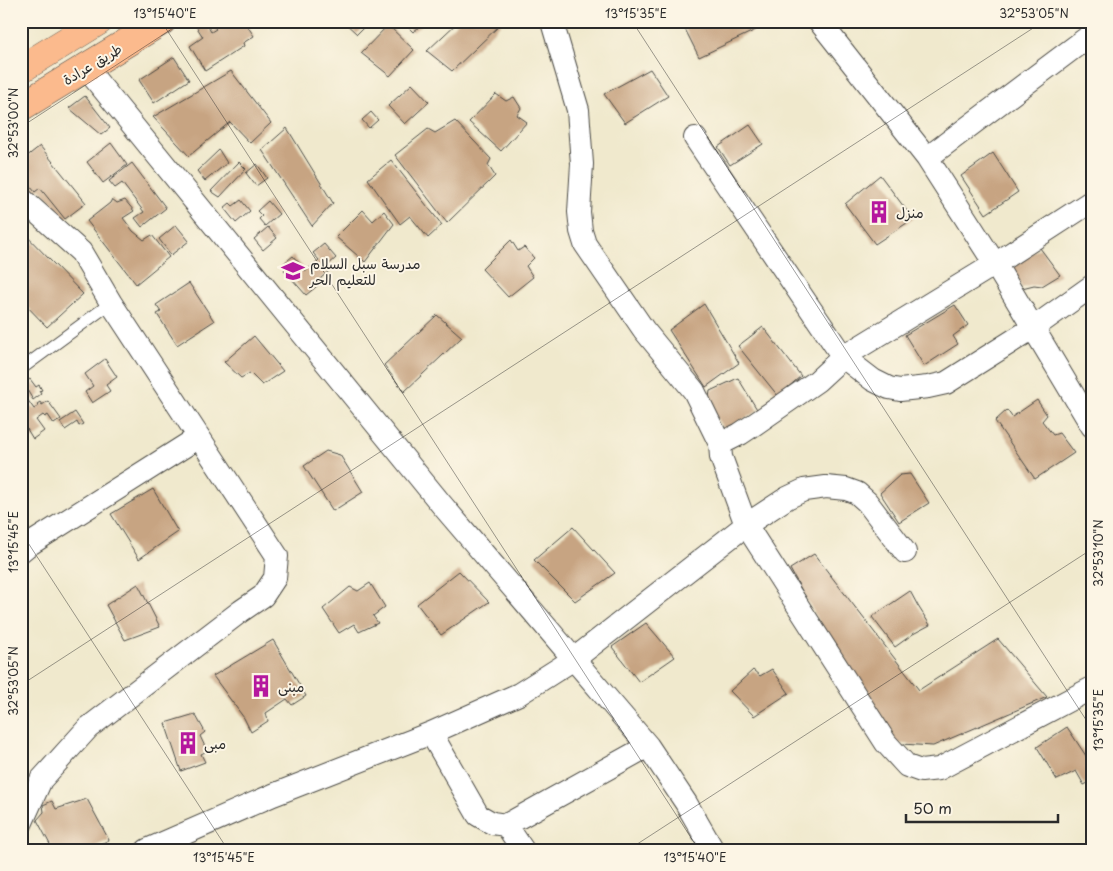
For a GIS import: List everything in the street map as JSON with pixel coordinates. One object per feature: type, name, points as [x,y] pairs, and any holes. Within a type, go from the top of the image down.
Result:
[{"type":"main road","points":[[22,68],[99,21]]},
{"type":"main road","name":"طريق عرادة","points":[[21,107],[162,21]]},
{"type":"street","points":[[819,21],[927,158],[995,264],[1092,426]]},
{"type":"street","points":[[550,22],[578,110],[582,164],[579,212],[581,231],[585,244],[644,330],[694,391],[720,444],[721,457],[746,525],[886,743],[907,766],[921,771],[939,769],[1092,688]]},
{"type":"street","points":[[927,158],[1092,34]]},
{"type":"street","points":[[86,68],[442,505],[648,746],[686,803],[713,850]]},
{"type":"street","points":[[695,138],[843,357],[873,380],[889,388],[900,390],[946,383],[1033,328],[1092,286]]},
{"type":"street","points":[[21,200],[24,200],[81,252],[111,303],[277,556],[275,578],[263,596],[88,728],[41,780],[21,824]]},
{"type":"street","points":[[720,444],[740,434],[817,381],[843,357],[995,264],[1092,201]]},
{"type":"street","points":[[21,551],[199,437]]},
{"type":"street","points":[[147,850],[272,795],[431,733],[519,694],[574,660],[746,525],[786,498],[804,490],[826,486],[857,493],[867,502],[905,552]]},
{"type":"street","points":[[431,733],[478,815],[492,822],[506,825],[648,746]]},
{"type":"street","points":[[506,825],[523,850]]},
{"type":"lane","points":[[21,369],[111,303]]},
{"type":"building","points":[[205,21],[211,32],[216,29],[214,27],[223,21],[227,23],[230,21],[244,21],[254,36],[243,43],[244,46],[205,71],[190,46],[203,37],[196,26]]},
{"type":"building","points":[[343,21],[370,21],[357,34]]},
{"type":"building","points":[[402,21],[426,21],[413,32]]},
{"type":"building","points":[[459,21],[498,21],[501,24],[452,71],[427,51]]},
{"type":"building","points":[[681,21],[763,21],[766,25],[699,57]]},
{"type":"building","points":[[388,25],[414,50],[390,76],[361,53]]},
{"type":"building","points":[[174,57],[189,80],[154,103],[139,80]]},
{"type":"building","points":[[650,69],[668,96],[625,123],[604,94]]},
{"type":"building","points":[[231,71],[271,123],[250,143],[230,122],[189,156],[153,117]]},
{"type":"building","points":[[412,84],[429,102],[405,124],[388,106]]},
{"type":"building","points":[[496,94],[506,101],[514,97],[521,108],[517,115],[527,122],[501,151],[469,122]]},
{"type":"building","points":[[85,96],[110,128],[101,135],[69,108]]},
{"type":"building","points":[[371,112],[378,120],[369,128],[362,120]]},
{"type":"building","points":[[455,121],[491,159],[488,165],[495,176],[447,223],[395,155],[428,129],[435,133]]},
{"type":"building","points":[[750,125],[763,144],[730,165],[718,147]]},
{"type":"building","points":[[287,128],[333,203],[312,226],[262,150]]},
{"type":"building","points":[[111,143],[127,165],[103,183],[87,162]]},
{"type":"building","points":[[40,146],[86,203],[65,219],[40,188],[35,192],[21,175],[21,161]]},
{"type":"building","points":[[219,150],[227,163],[205,181],[197,171]]},
{"type":"building","points":[[993,153],[1018,192],[986,214],[961,176]]},
{"type":"building","points":[[391,160],[442,225],[428,238],[410,216],[400,224],[368,179]]},
{"type":"building","points":[[239,162],[246,169],[220,197],[211,191]]},
{"type":"building","points":[[132,163],[166,208],[142,227],[135,218],[144,212],[122,183],[115,188],[109,181]]},
{"type":"building","points":[[257,164],[267,178],[256,186],[246,173]]},
{"type":"building","name":"منزل","points":[[880,175],[913,219],[875,244],[845,204]]},
{"type":"building","points":[[112,199],[117,203],[125,200],[134,211],[123,218],[133,231],[144,240],[152,235],[169,257],[136,284],[87,221],[110,203]]},
{"type":"building","points":[[241,200],[250,211],[236,223],[224,208],[230,203],[233,206]]},
{"type":"building","points":[[268,201],[279,214],[265,226],[259,219],[262,216],[257,211]]},
{"type":"building","points":[[363,210],[373,221],[384,211],[394,224],[365,262],[336,237]]},
{"type":"building","points":[[176,225],[189,241],[171,255],[159,239]]},
{"type":"building","points":[[268,227],[277,238],[263,250],[254,239]]},
{"type":"building","points":[[21,230],[83,294],[47,327],[21,300]]},
{"type":"building","points":[[511,240],[518,251],[524,247],[534,258],[526,266],[533,277],[508,297],[482,269]]},
{"type":"building","points":[[324,244],[336,258],[327,266],[330,270],[320,279],[322,282],[306,295],[284,270],[286,268],[283,264],[293,256],[306,271],[319,260],[313,253]]},
{"type":"building","points":[[1040,248],[1060,275],[1042,286],[1034,285],[1022,288],[1009,266]]},
{"type":"building","points":[[189,283],[214,321],[177,345],[157,314],[161,312],[156,305]]},
{"type":"building","points":[[704,304],[739,363],[706,387],[669,330]]},
{"type":"building","points":[[955,305],[968,325],[953,336],[958,344],[924,366],[905,335]]},
{"type":"building","points":[[437,315],[462,337],[404,392],[384,365]]},
{"type":"building","points":[[763,327],[801,376],[778,396],[738,346]]},
{"type":"building","points":[[254,336],[283,371],[262,385],[250,373],[241,378],[224,362]]},
{"type":"building","points":[[105,359],[117,377],[106,385],[110,391],[92,403],[85,392],[93,386],[85,374]]},
{"type":"building","points":[[738,378],[758,411],[724,430],[708,405],[710,391]]},
{"type":"building","points":[[30,379],[36,387],[39,385],[42,390],[39,391],[41,394],[33,400],[23,383]]},
{"type":"building","points":[[27,399],[34,409],[39,406],[37,404],[40,402],[42,405],[48,401],[61,419],[54,424],[48,415],[45,417],[43,415],[36,420],[44,431],[33,439],[27,429],[23,432],[21,430],[21,403]]},
{"type":"building","points":[[1037,400],[1047,415],[1042,421],[1053,435],[1059,433],[1074,453],[1035,479],[995,421],[1007,410],[1012,417]]},
{"type":"building","points":[[75,412],[83,424],[79,426],[77,422],[65,430],[60,422]]},
{"type":"building","points":[[326,451],[340,455],[363,492],[333,511],[304,466]]},
{"type":"building","points":[[910,474],[929,503],[899,522],[880,493],[900,475]]},
{"type":"building","points":[[153,489],[178,532],[139,559],[111,514]]},
{"type":"building","points":[[573,527],[615,573],[575,601],[534,560]]},
{"type":"building","points":[[814,554],[919,690],[998,639],[1047,697],[933,746],[886,743],[790,569]]},
{"type":"building","points":[[459,571],[489,602],[441,635],[417,604]]},
{"type":"building","points":[[370,583],[385,607],[373,616],[378,623],[359,632],[354,624],[339,633],[323,609],[350,587],[358,591]]},
{"type":"building","points":[[138,584],[160,627],[125,640],[106,605]]},
{"type":"building","points":[[910,591],[930,625],[895,647],[872,617]]},
{"type":"building","points":[[646,623],[675,657],[639,682],[612,647]]},
{"type":"building","name":"مبنى","points":[[273,640],[306,696],[292,705],[287,699],[266,713],[268,721],[251,732],[244,718],[213,676]]},
{"type":"building","points":[[772,669],[789,693],[754,716],[730,691],[753,670],[760,676]]},
{"type":"building","name":"مبى","points":[[195,714],[205,732],[200,736],[207,751],[201,754],[205,762],[181,771],[165,723]]},
{"type":"building","points":[[1067,727],[1092,765],[1092,781],[1084,785],[1076,771],[1057,780],[1037,747]]},
{"type":"building","points":[[87,799],[109,840],[87,850],[53,850],[37,820],[44,812],[43,805],[52,801],[56,809]]},
{"type":"place","name":"منزل","points":[[879,212]]},
{"type":"place","name":"مدرسة سبل السلام للتعليم الحر","points":[[293,271]]},
{"type":"place","name":"مبنى","points":[[261,686]]},
{"type":"place","name":"مبى","points":[[188,743]]}]
